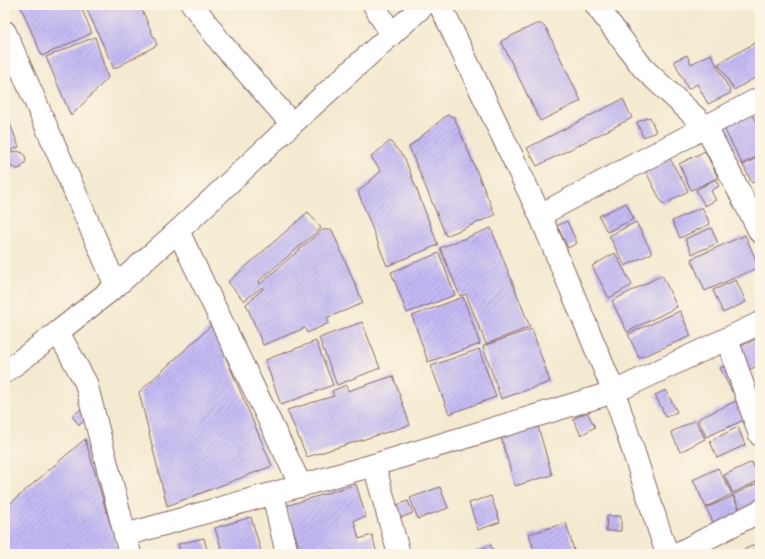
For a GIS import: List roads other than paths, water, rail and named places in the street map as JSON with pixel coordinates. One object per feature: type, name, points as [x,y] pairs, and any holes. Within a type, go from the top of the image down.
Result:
[{"type":"street","points":[[192,5],[221,42],[292,124]]},
{"type":"street","points":[[374,5],[391,34]]},
{"type":"street","points":[[5,372],[116,286],[178,232],[292,124],[424,5]]},
{"type":"street","points":[[440,5],[540,215],[614,392],[667,554]]},
{"type":"street","points":[[596,5],[643,68],[706,127],[760,232]]},
{"type":"street","points":[[5,32],[116,286]]},
{"type":"street","points":[[540,215],[760,98]]},
{"type":"street","points":[[178,232],[301,486]]},
{"type":"street","points":[[58,332],[86,383],[128,545],[273,494],[614,392],[760,323]]},
{"type":"street","points":[[727,339],[760,435]]},
{"type":"street","points":[[374,465],[399,554]]},
{"type":"street","points":[[273,494],[287,554]]},
{"type":"street","points":[[677,554],[760,511]]}]
